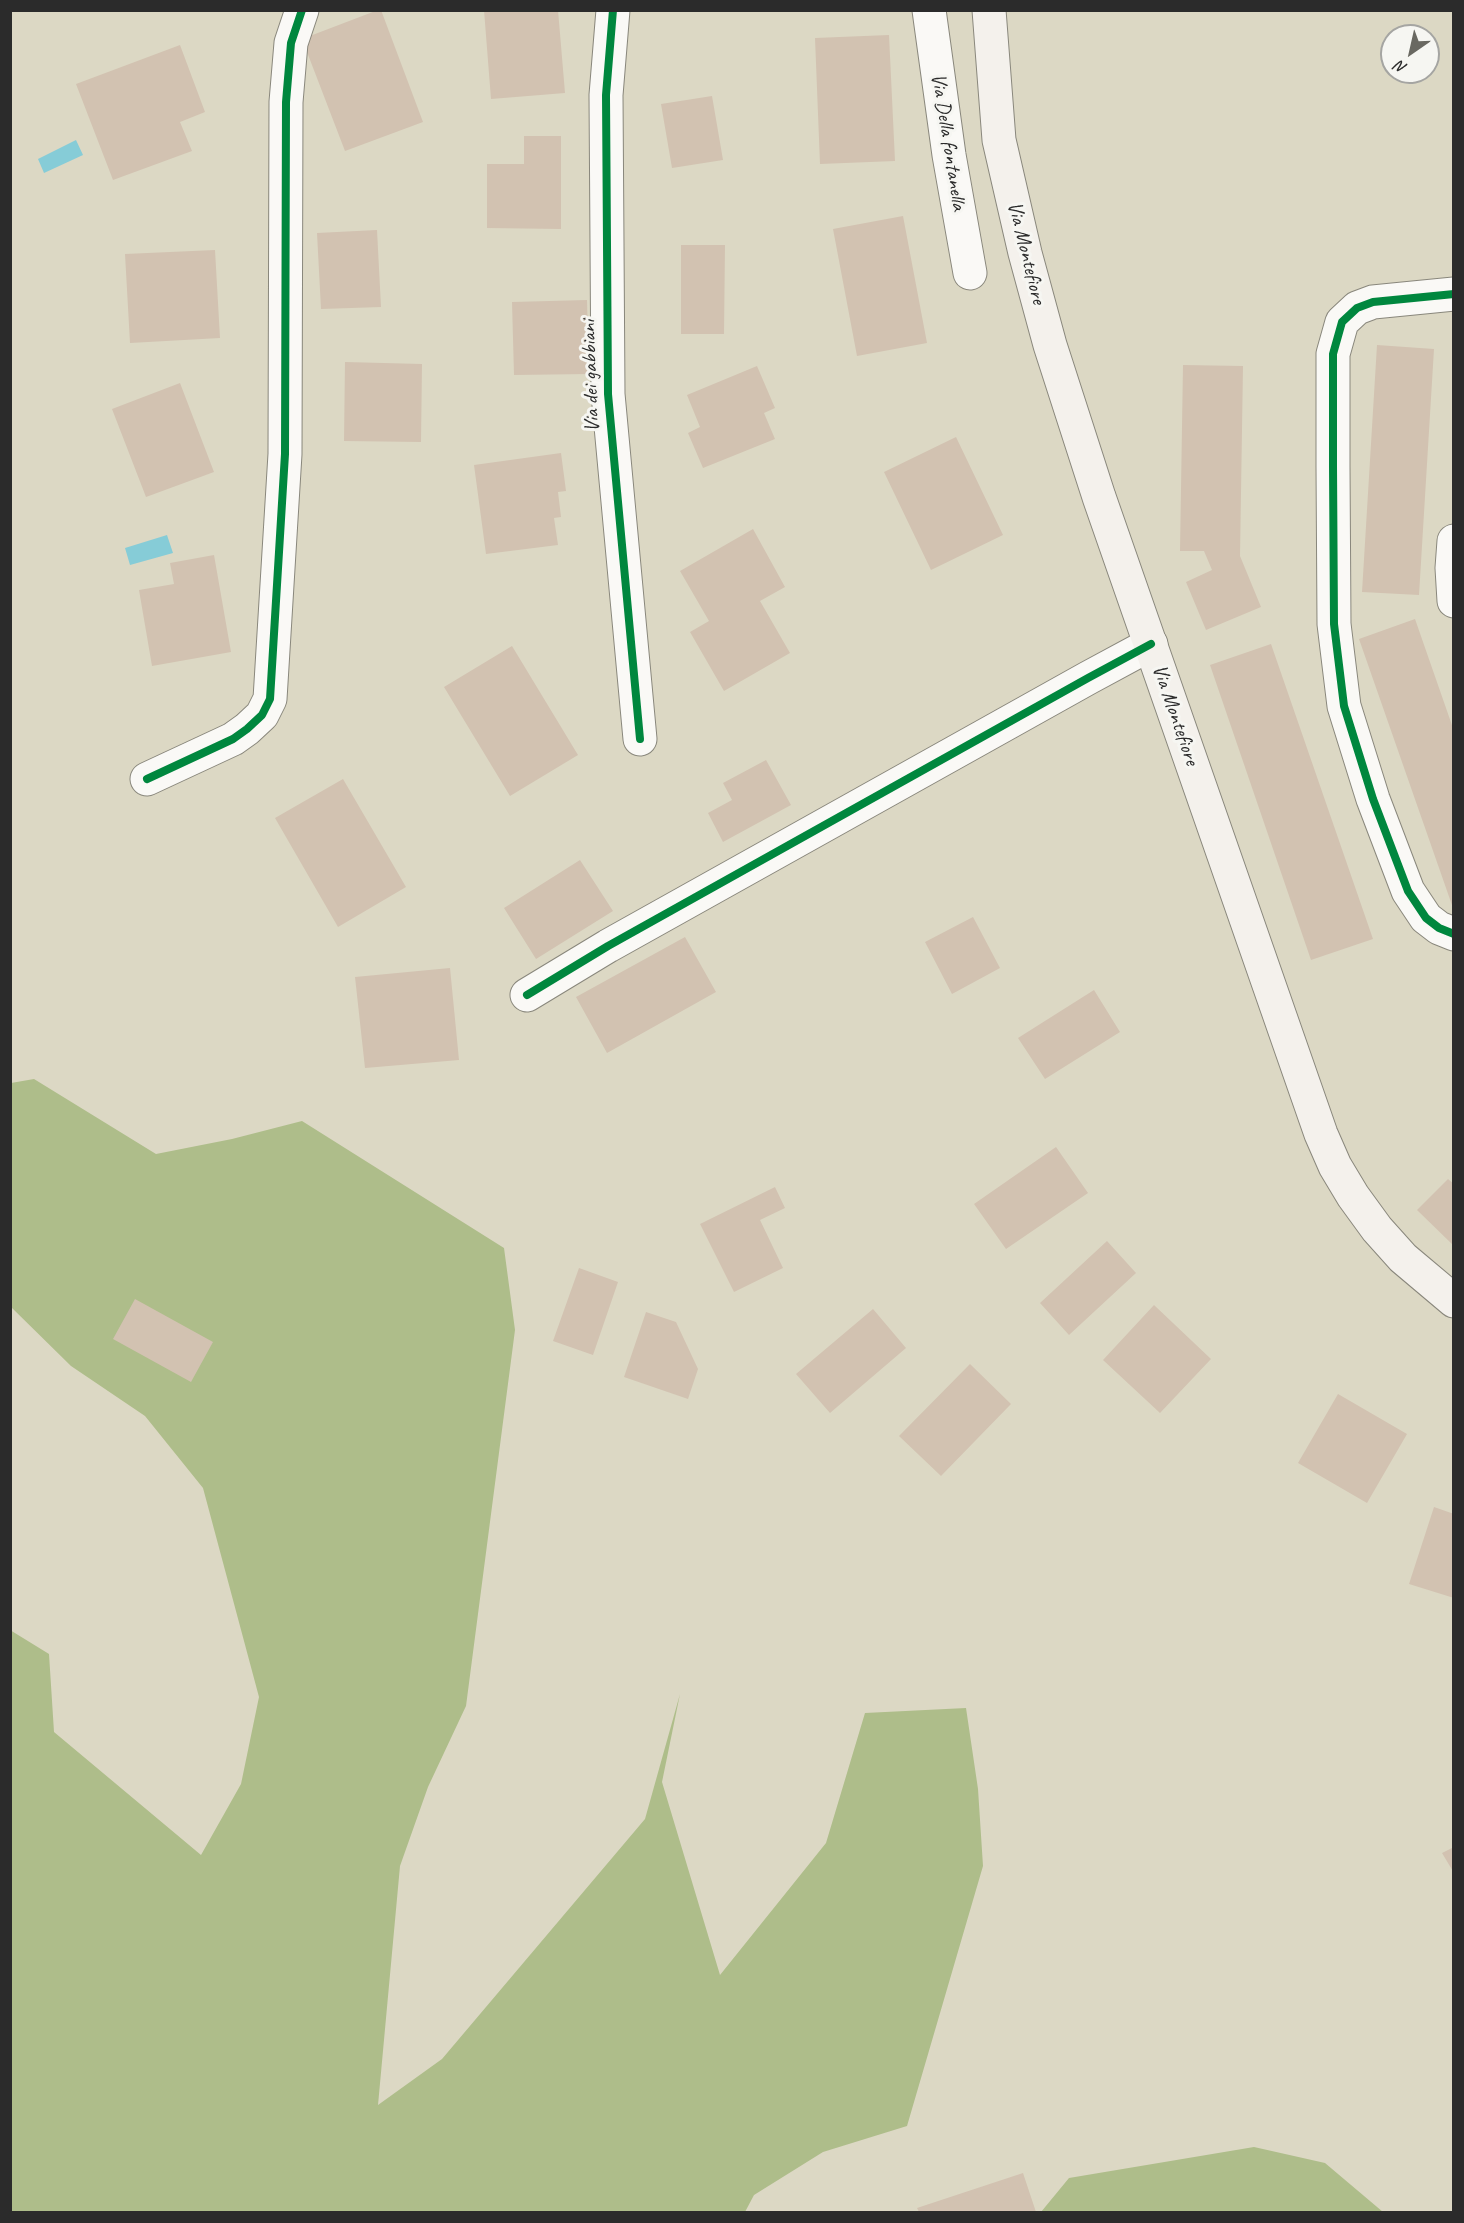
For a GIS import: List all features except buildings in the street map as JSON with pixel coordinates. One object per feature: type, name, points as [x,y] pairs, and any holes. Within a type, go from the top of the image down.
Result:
[{"type":"main road","name":"Via Montefiore","points":[[989,10],[999,140],[1025,254],[1073,419],[1321,1134],[1335,1166],[1377,1229],[1403,1258],[1454,1301]]},
{"type":"street","points":[[147,779],[247,729],[262,715],[270,699],[285,454],[287,82],[291,43],[302,10]]},
{"type":"street","name":"Via dei gabbiani","points":[[613,10],[606,95],[608,394],[640,739]]},
{"type":"street","name":"Via Della fontanella","points":[[928,10],[947,144],[970,273]]},
{"type":"street","points":[[1454,294],[1373,302],[1357,308],[1342,322],[1335,344],[1333,366],[1334,624],[1344,706],[1370,789],[1408,891],[1426,918],[1439,928],[1454,934]]},
{"type":"street","points":[[1454,541],[1452,568],[1454,601]]},
{"type":"street","points":[[527,995],[608,946],[1151,644]]},
{"type":"green space","points":[[34,1079],[156,1154],[232,1139],[302,1121],[504,1248],[515,1330],[466,1706],[428,1787],[400,1866],[378,2105],[442,2059],[645,1819],[680,1694],[662,1782],[720,1975],[826,1843],[865,1713],[966,1708],[978,1789],[983,1866],[907,2126],[823,2152],[754,2195],[745,2212],[11,2212],[10,1630],[49,1654],[54,1732],[201,1855],[241,1784],[259,1697],[203,1488],[145,1416],[71,1366],[11,1307],[11,1083]]},
{"type":"green space","points":[[1254,2147],[1325,2163],[1383,2212],[1041,2212],[1069,2178]]},
{"type":"water","points":[[76,140],[83,155],[44,173],[38,159]]},
{"type":"water","points":[[167,535],[173,553],[130,565],[125,548]]},
{"type":"cycle path","points":[[147,779],[233,739],[262,715],[270,699],[285,454],[286,102],[291,43],[302,10]]},
{"type":"cycle path","points":[[613,10],[606,95],[608,394],[640,739]]},
{"type":"cycle path","points":[[1454,294],[1373,302],[1357,308],[1342,322],[1333,354],[1334,624],[1344,706],[1373,799],[1408,891],[1426,918],[1439,928],[1454,934]]},
{"type":"cycle path","points":[[527,995],[608,946],[1151,644]]}]
